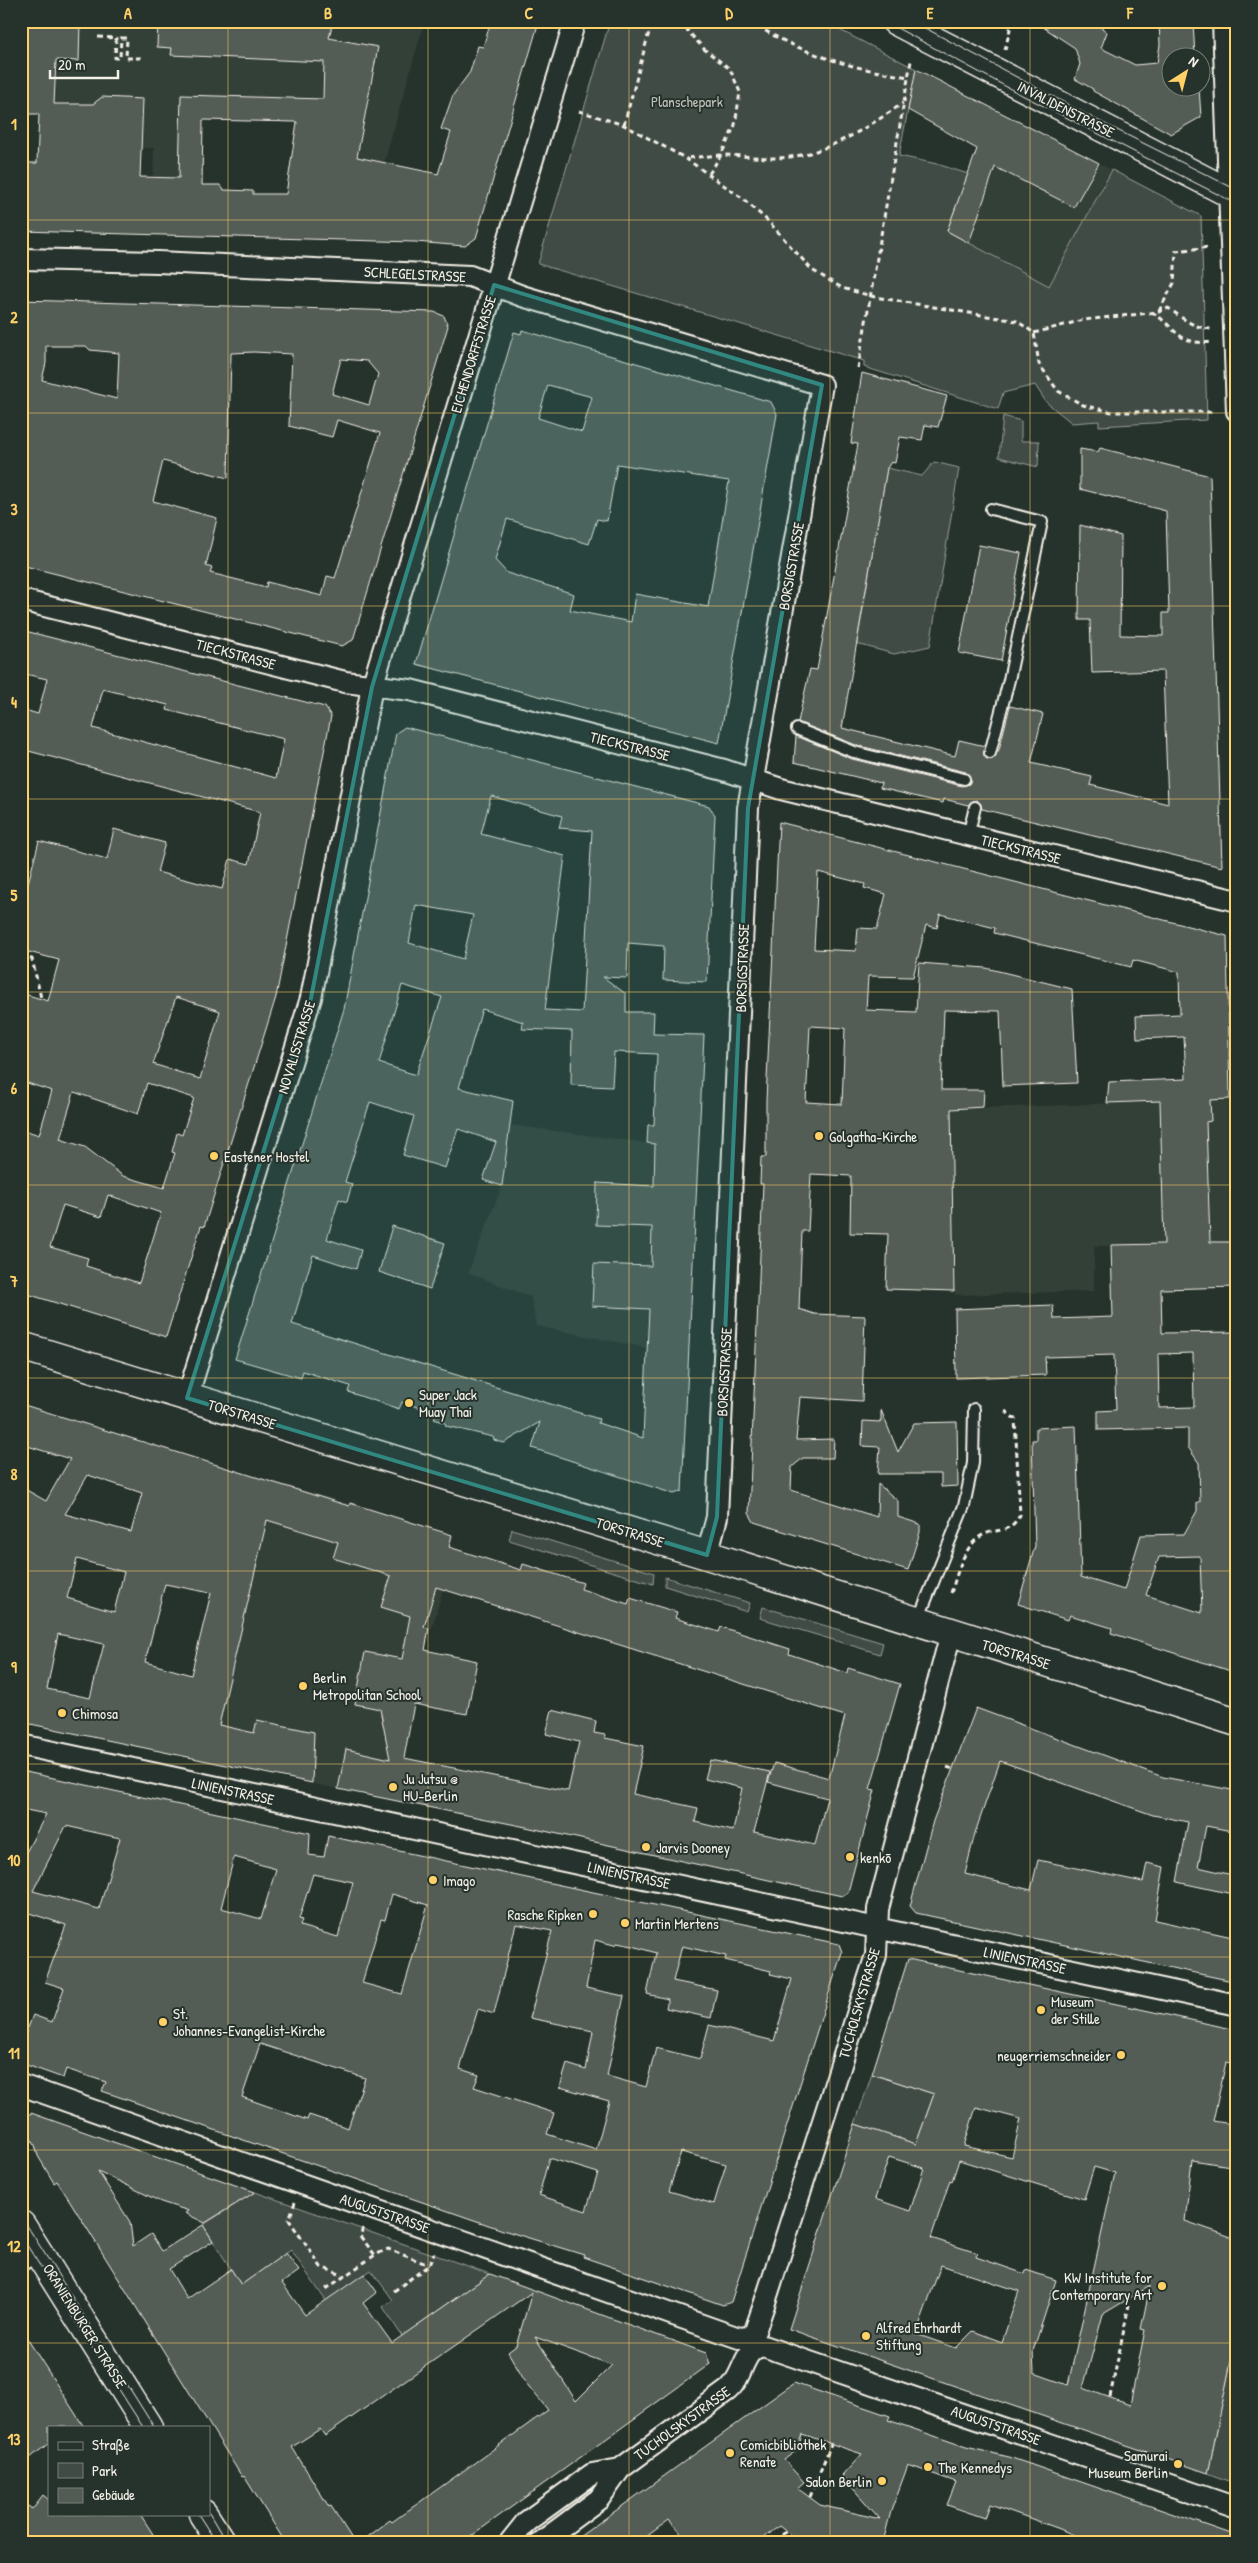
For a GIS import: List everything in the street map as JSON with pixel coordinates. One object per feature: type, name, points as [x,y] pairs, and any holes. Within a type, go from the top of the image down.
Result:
[{"type":"main road","name":"INVALIDENSTRASSE","points":[[896,21],[1233,195]]},
{"type":"main road","name":"TORSTRASSE","points":[[21,1346],[707,1555],[1237,1722]]},
{"type":"main road","name":"ORANIENBURGER STRASSE","points":[[21,2225],[31,2260],[147,2426]]},
{"type":"main road","points":[[204,2516],[221,2542]]},
{"type":"street","name":"EICHENDORFFSTRASSE","points":[[372,687],[575,21]]},
{"type":"street","points":[[1223,21],[1233,195],[1237,411]]},
{"type":"street","name":"SCHLEGELSTRASSE","points":[[21,259],[158,262],[470,276],[532,299],[822,385]]},
{"type":"street","name":"BORSIGSTRASSE","points":[[707,1555],[717,1517],[748,808],[822,385]]},
{"type":"street","name":"TIECKSTRASSE","points":[[21,600],[372,687],[419,692],[724,770],[781,789],[1237,901]]},
{"type":"street","name":"NOVALISSTRASSE","points":[[188,1398],[311,998],[372,687]]},
{"type":"street","name":"TUCHOLSKYSTRASSE","points":[[541,2542],[599,2499],[620,2469],[736,2383],[752,2342],[876,1955],[878,1908],[951,1633]]},
{"type":"street","name":"LINIENSTRASSE","points":[[21,1745],[1237,2004]]},
{"type":"street","name":"AUGUSTSTRASSE","points":[[21,2085],[739,2338],[1237,2508]]},
{"type":"street","name":"TUCHOLSKYSTRASSE","points":[[510,2542],[526,2522],[592,2474],[620,2469]]},
{"type":"lane","points":[[990,753],[1009,680],[1042,522],[991,509]]},
{"type":"lane","points":[[797,729],[854,752],[964,779]]},
{"type":"lane","points":[[968,836],[975,807]]},
{"type":"lane","points":[[917,1622],[964,1506],[973,1463],[974,1409]]},
{"type":"path","points":[[624,125],[652,21]]},
{"type":"path","points":[[679,21],[704,49],[730,69],[740,92],[736,125],[709,174]]},
{"type":"path","points":[[750,21],[766,32],[812,54],[866,71],[909,77]]},
{"type":"path","points":[[1005,49],[1012,21]]},
{"type":"path","points":[[98,37],[116,38],[115,58],[120,58],[121,38],[127,38],[126,58],[144,58]]},
{"type":"path","points":[[858,368],[911,61]]},
{"type":"path","points":[[685,158],[720,155],[789,157],[827,148],[867,127],[904,103]]},
{"type":"path","points":[[578,111],[624,125],[685,158],[709,174],[768,221],[812,270],[842,288],[871,296],[1017,321],[1034,333],[1039,364],[1058,390],[1083,405],[1112,412],[1215,412]]},
{"type":"path","points":[[1159,312],[1174,283],[1176,251],[1211,246]]},
{"type":"path","points":[[1034,333],[1083,320],[1159,312],[1168,308],[1191,325],[1202,329],[1213,329]]},
{"type":"path","points":[[1152,312],[1163,319],[1174,333],[1188,341],[1213,342]]},
{"type":"path","points":[[21,956],[32,959],[41,998]]},
{"type":"path","points":[[951,1593],[969,1547],[979,1536],[1009,1529],[1020,1515],[1015,1419],[1005,1411]]},
{"type":"path","points":[[947,1767],[953,1769]]},
{"type":"path","points":[[295,2202],[289,2220],[321,2267],[345,2276]]},
{"type":"path","points":[[364,2227],[360,2236],[375,2255]]},
{"type":"path","points":[[326,2289],[375,2255],[388,2249],[429,2265]]},
{"type":"path","points":[[394,2291],[429,2265],[434,2252]]},
{"type":"path","points":[[1110,2397],[1129,2305]]},
{"type":"path","points":[[810,2497],[831,2444]]},
{"type":"path","points":[[776,2542],[786,2531]]},
{"type":"highlighted area","points":[[494,285],[822,385],[748,808],[717,1517],[707,1555],[187,1398],[311,998],[372,687]]},
{"type":"shaded area","points":[[21,21],[413,21],[424,23],[384,163],[313,149],[318,123],[203,120],[201,236],[152,235],[154,148],[126,148],[105,116],[21,114]]},
{"type":"shaded area","points":[[997,110],[1112,170],[1049,286],[947,231],[979,143]]},
{"type":"shaded area","points":[[1230,1099],[1235,1242],[1094,1246],[1094,1291],[955,1295],[951,1109]]},
{"type":"shaded area","points":[[510,1125],[647,1143],[697,1145],[688,1350],[647,1348],[536,1326],[531,1297],[468,1273],[502,1186]]},
{"type":"shaded area","name":"Berlin Metropolitan School","points":[[239,1471],[452,1535],[443,1589],[432,1628],[429,1628],[395,1801],[173,1754]]},
{"type":"green space","name":"Planschepark","points":[[610,21],[822,21],[916,69],[899,156],[937,164],[968,174],[947,231],[1049,286],[1112,170],[1201,216],[1207,420],[1099,426],[1099,421],[1072,423],[1046,402],[1035,385],[1003,393],[998,409],[864,367],[864,361],[538,264]]},
{"type":"green space","points":[[1003,416],[1021,421],[1021,441],[1039,441],[1038,467],[999,457]]},
{"type":"green space","points":[[934,462],[959,468],[930,646],[894,654],[857,644],[887,468],[922,476]]},
{"type":"green space","points":[[512,1529],[654,1573],[653,1584],[509,1540]]},
{"type":"green space","points":[[665,1577],[750,1603],[747,1612],[665,1586]]},
{"type":"green space","points":[[763,1607],[883,1643],[880,1654],[760,1618]]},
{"type":"green space","points":[[872,2074],[934,2094],[916,2144],[855,2124]]},
{"type":"green space","points":[[255,2192],[490,2274],[402,2336],[383,2307],[393,2300],[371,2270],[326,2301],[291,2250],[241,2285],[203,2225]]},
{"type":"green space","points":[[1237,2332],[1237,2484],[1208,2473]]},
{"type":"building","points":[[21,21],[80,21],[79,61],[56,60],[54,104],[93,104],[102,97],[143,99],[140,177],[179,178],[181,95],[323,99],[324,62],[171,55],[172,48],[157,47],[158,21],[333,21],[329,38],[378,47],[357,157],[438,174],[451,132],[441,129],[453,95],[470,72],[478,46],[483,47],[491,21],[539,21],[476,238],[465,246],[415,242],[21,231],[21,163],[37,163],[39,114],[21,114]],"holes":[[[203,120],[297,122],[286,194],[253,194],[253,191],[224,190],[220,185],[202,185]]]},
{"type":"building","points":[[1034,21],[1092,21],[1107,32],[1101,48],[1135,65],[1157,63],[1160,45],[1159,21],[1193,21],[1194,48],[1160,48],[1160,98],[1200,98],[1201,117],[1171,134],[1075,79],[1080,64],[1075,48]]},
{"type":"building","points":[[916,69],[1099,163],[1074,207],[995,167],[969,243],[947,231],[977,149],[908,110]]},
{"type":"building","points":[[21,300],[434,312],[444,316],[448,326],[353,640],[342,646],[21,565]],"holes":[[[46,346],[86,346],[90,350],[119,353],[117,399],[42,380],[46,363]],[[231,353],[292,354],[289,426],[332,437],[337,420],[380,433],[335,578],[327,576],[322,596],[267,582],[266,587],[210,573],[212,568],[206,566],[217,518],[153,501],[163,461],[228,478]],[[341,359],[367,361],[378,374],[369,405],[332,394]]]},
{"type":"building","points":[[522,330],[771,402],[777,414],[719,743],[416,664],[514,332],[521,334]],"holes":[[[548,385],[592,397],[582,432],[538,418]],[[617,464],[729,481],[708,607],[635,594],[631,622],[570,610],[574,594],[507,573],[495,560],[507,519],[589,544],[597,519],[607,521]]]},
{"type":"building","points":[[862,373],[947,396],[938,427],[925,425],[922,440],[900,437],[895,463],[891,462],[887,468],[842,728],[955,756],[959,740],[985,746],[984,755],[991,760],[999,750],[1010,706],[1043,714],[1031,763],[1092,777],[1090,785],[1168,804],[1163,671],[1092,673],[1090,620],[1079,620],[1080,525],[1121,536],[1120,635],[1163,636],[1163,613],[1169,613],[1166,511],[1080,489],[1080,449],[1098,452],[1100,448],[1210,476],[1222,867],[982,809],[977,800],[968,805],[944,799],[943,803],[880,788],[881,783],[794,762],[796,736],[852,759],[962,786],[969,784],[971,780],[966,772],[856,745],[798,722],[810,669],[817,670],[858,444],[851,443]]},
{"type":"building","points":[[979,545],[1021,553],[1001,661],[959,653]]},
{"type":"building","points":[[21,630],[325,707],[331,716],[276,997],[204,1227],[201,1226],[166,1337],[21,1292],[21,1190],[26,1176],[21,1174],[21,1129],[39,1135],[52,1091],[21,1081],[21,993],[48,1001],[59,960],[21,950],[21,910],[39,841],[107,859],[114,829],[165,843],[157,872],[222,889],[230,859],[249,864],[260,812],[21,749],[21,709],[38,714],[47,679],[21,673]],"holes":[[[103,689],[168,705],[167,710],[284,739],[276,778],[93,728]],[[176,997],[220,1011],[200,1079],[153,1064]],[[147,1083],[194,1098],[182,1135],[177,1133],[172,1152],[175,1153],[164,1188],[123,1176],[85,1147],[60,1139],[74,1092],[138,1114]],[[108,1195],[161,1213],[139,1283],[86,1266],[88,1258],[50,1247],[63,1205],[101,1217]]]},
{"type":"building","points":[[405,727],[709,806],[715,815],[707,982],[663,980],[664,946],[628,943],[627,978],[603,977],[626,994],[626,1012],[654,1012],[653,1034],[704,1035],[682,1491],[674,1494],[532,1448],[540,1422],[504,1443],[494,1440],[493,1437],[446,1426],[445,1423],[434,1419],[436,1413],[402,1402],[399,1409],[348,1392],[350,1386],[303,1371],[301,1378],[235,1359],[344,1009],[396,733]],"holes":[[[491,796],[562,816],[559,828],[592,831],[582,1012],[545,1010],[565,856],[481,834]],[[416,905],[473,915],[463,959],[409,943]],[[402,985],[442,997],[416,1075],[379,1063]],[[482,1009],[523,1022],[522,1029],[572,1031],[571,1085],[612,1087],[614,1052],[657,1054],[654,1125],[648,1125],[647,1143],[655,1144],[654,1186],[597,1183],[596,1225],[652,1227],[651,1266],[594,1264],[592,1306],[649,1309],[643,1438],[598,1423],[599,1419],[292,1324],[313,1255],[356,1269],[361,1250],[327,1239],[339,1199],[347,1202],[352,1184],[345,1182],[370,1102],[414,1116],[403,1155],[445,1168],[458,1129],[496,1142],[483,1180],[502,1186],[513,1101],[459,1088]]]},
{"type":"building","points":[[779,822],[1227,936],[1230,1099],[1210,1100],[1211,1121],[1206,1122],[1210,1242],[1235,1242],[1236,1287],[1161,1289],[1162,1333],[1237,1332],[1237,1673],[1111,1633],[1112,1628],[1070,1615],[1068,1620],[1018,1604],[1035,1546],[1032,1440],[1036,1440],[1036,1428],[1076,1426],[1081,1577],[1124,1590],[1141,1535],[1184,1534],[1197,1511],[1197,1502],[1200,1502],[1199,1463],[1188,1447],[1188,1428],[1098,1430],[1098,1411],[1116,1410],[1114,1355],[1045,1357],[1046,1375],[956,1378],[955,1309],[1053,1305],[1054,1319],[1113,1317],[1111,1245],[1164,1244],[1160,1101],[1107,1103],[1109,1082],[1186,1079],[1184,1037],[1137,1039],[1136,1016],[1180,1014],[1179,972],[1133,960],[1131,967],[994,933],[995,928],[940,914],[937,928],[926,925],[913,977],[868,976],[866,1010],[916,1012],[919,963],[986,968],[1072,989],[1077,1083],[1003,1086],[1000,1011],[944,1010],[941,1090],[984,1090],[983,1107],[951,1109],[954,1291],[886,1289],[888,1234],[850,1233],[851,1176],[811,1174],[808,1231],[802,1231],[799,1309],[814,1314],[865,1316],[862,1401],[800,1397],[796,1440],[834,1439],[833,1458],[803,1458],[792,1467],[791,1490],[877,1517],[878,1484],[898,1501],[898,1517],[920,1524],[920,1532],[908,1570],[754,1522],[749,1513],[763,1184],[760,1184],[761,1157],[766,1157],[766,1101]],"holes":[[[818,872],[865,884],[864,888],[886,894],[877,929],[858,928],[856,951],[814,949]],[[810,1026],[845,1028],[842,1104],[806,1102]],[[1193,1353],[1194,1407],[1159,1408],[1158,1354]],[[1200,1556],[1202,1613],[1146,1595],[1159,1557]]]},
{"type":"building","points":[[392,1226],[445,1243],[430,1289],[379,1272]]},
{"type":"building","points":[[21,1404],[349,1506],[350,1503],[452,1535],[449,1547],[521,1570],[523,1564],[583,1583],[581,1589],[628,1604],[630,1598],[677,1612],[675,1618],[719,1632],[721,1627],[790,1649],[789,1654],[847,1673],[848,1668],[900,1684],[870,1789],[875,1790],[848,1892],[842,1896],[526,1827],[338,1789],[346,1749],[390,1759],[380,1709],[355,1704],[365,1652],[402,1659],[410,1616],[381,1607],[391,1576],[333,1558],[338,1542],[267,1520],[219,1725],[254,1733],[257,1720],[314,1732],[312,1783],[21,1722],[21,1487],[46,1501],[70,1459],[21,1444]],"holes":[[[88,1475],[142,1493],[131,1532],[65,1514]],[[77,1559],[124,1572],[114,1612],[67,1598]],[[165,1584],[211,1593],[191,1675],[145,1662]],[[436,1587],[845,1716],[829,1778],[774,1763],[768,1782],[827,1798],[815,1845],[754,1832],[770,1772],[710,1760],[705,1779],[742,1788],[733,1831],[695,1822],[698,1808],[633,1794],[644,1746],[605,1738],[605,1735],[594,1733],[596,1721],[552,1710],[546,1734],[579,1742],[568,1791],[404,1758],[414,1704],[467,1714],[477,1661],[425,1650],[429,1628],[424,1627]],[[58,1634],[104,1644],[90,1698],[47,1689]]]},
{"type":"building","points":[[881,1410],[898,1452],[914,1423],[957,1422],[958,1486],[941,1487],[941,1474],[878,1474],[880,1447],[862,1446],[863,1421],[881,1422]]},
{"type":"building","points":[[976,1708],[1163,1777],[1237,1791],[1237,1832],[1206,1826],[1198,1867],[1237,1876],[1237,1895],[1177,1882],[1188,1822],[1153,1815],[1000,1761],[975,1833],[965,1874],[1031,1890],[1038,1860],[1143,1882],[1147,1863],[1164,1867],[1155,1920],[1237,1938],[1237,1982],[916,1913],[910,1906],[933,1821]]},
{"type":"building","points":[[21,1771],[310,1833],[309,1855],[324,1857],[328,1836],[839,1944],[842,1952],[731,2302],[723,2305],[583,2257],[584,2255],[503,2230],[102,2091],[106,2082],[66,2069],[63,2078],[21,2063],[21,2046],[33,2015],[52,2022],[64,1988],[45,1982],[66,1925],[23,1911],[21,1914],[21,1862],[46,1814],[21,1809]],"holes":[[[66,1826],[120,1838],[99,1909],[33,1891]],[[234,1857],[276,1869],[261,1919],[221,1908]],[[313,1874],[353,1882],[338,1937],[300,1926],[302,1920],[299,1919]],[[392,1894],[428,1905],[402,1994],[362,1983],[381,1919],[385,1920]],[[516,1924],[552,1931],[530,2018],[593,2031],[586,2070],[567,2064],[560,2087],[609,2101],[596,2150],[547,2134],[554,2113],[474,2087],[479,2075],[460,2069],[478,2009],[494,2014]],[[595,1940],[614,1945],[617,1943],[633,1946],[656,1953],[647,1994],[668,1999],[666,2008],[711,2018],[717,1990],[673,1981],[682,1946],[726,1956],[725,1960],[771,1971],[770,1974],[792,1979],[774,2041],[709,2025],[700,2059],[656,2048],[646,2087],[607,2076],[624,1996],[586,1988]],[[260,2044],[365,2078],[348,2128],[309,2115],[307,2120],[242,2097]],[[681,2152],[726,2164],[714,2204],[669,2191]],[[549,2158],[598,2173],[586,2211],[539,2195]]]},
{"type":"building","points":[[908,1959],[1237,2030],[1237,2064],[1226,2062],[1213,2121],[1237,2125],[1237,2167],[1192,2160],[1185,2221],[1237,2239],[1237,2332],[1208,2473],[789,2329],[855,2124],[916,2144],[934,2094],[872,2074]],"holes":[[[976,2107],[1021,2119],[1012,2157],[964,2146]],[[889,2157],[924,2168],[910,2211],[875,2199]],[[959,2160],[1084,2199],[1094,2167],[1115,2173],[1068,2385],[1034,2373],[1033,2351],[1056,2280],[1026,2270],[1025,2274],[976,2257],[977,2253],[931,2238],[950,2180],[952,2181]],[[941,2265],[1019,2291],[1002,2342],[973,2331],[956,2348],[916,2334]],[[1150,2286],[1141,2329],[1145,2330],[1130,2405],[1083,2388],[1103,2314]]]},
{"type":"building","points":[[31,2113],[255,2192],[205,2223],[185,2213],[189,2211],[161,2202],[98,2171],[130,2222],[133,2246],[151,2234],[162,2251],[203,2225],[213,2241],[169,2269],[187,2299],[231,2269],[241,2285],[286,2253],[299,2271],[282,2283],[305,2315],[364,2274],[377,2292],[363,2303],[392,2343],[490,2274],[706,2353],[710,2364],[463,2542],[361,2542],[390,2520],[392,2522],[548,2410],[526,2383],[508,2352],[516,2346],[532,2292],[325,2436],[320,2429],[292,2447],[329,2507],[331,2506],[354,2542],[285,2542],[244,2476],[242,2477],[70,2201],[57,2181],[54,2183],[23,2126],[24,2118]],"holes":[[[535,2337],[612,2365],[576,2401]]]},
{"type":"building","points":[[21,2329],[83,2426],[48,2426],[48,2444],[21,2465]]},
{"type":"building","points":[[794,2383],[890,2416],[888,2420],[966,2447],[1009,2457],[1237,2536],[1237,2542],[1084,2542],[1083,2539],[1060,2529],[990,2504],[985,2518],[947,2505],[956,2482],[908,2465],[891,2511],[883,2542],[800,2542],[779,2526],[759,2542],[689,2542],[669,2520],[639,2542],[572,2542]],"holes":[[[802,2434],[862,2454],[842,2476],[880,2519],[820,2505],[797,2488],[804,2482],[784,2460],[798,2449]]]},
{"type":"building","points":[[43,2495],[48,2499],[48,2516],[141,2516],[158,2542],[21,2542],[21,2501],[32,2509]]},
{"type":"tram line","points":[[884,21],[1018,93],[1237,204]]},
{"type":"tram line","points":[[912,21],[1095,119],[1237,190]]},
{"type":"tram line","points":[[21,2216],[153,2426]]},
{"type":"tram line","points":[[21,2236],[142,2426]]},
{"type":"tram line","points":[[210,2515],[226,2542]]},
{"type":"tram line","points":[[199,2516],[216,2542]]},
{"type":"place","name":"Golgatha-Kirche","points":[[819,1136]]},
{"type":"place","name":"Eastener Hostel","points":[[214,1156]]},
{"type":"place","name":"Super Jack Muay Thai","points":[[409,1403]]},
{"type":"place","name":"Berlin Metropolitan School","points":[[303,1686]]},
{"type":"place","name":"Chimosa","points":[[62,1713]]},
{"type":"place","name":"Ju Jutsu @ HU-Berlin","points":[[393,1787]]},
{"type":"place","name":"Jarvis Dooney","points":[[646,1847]]},
{"type":"place","name":"kenkō","points":[[850,1857]]},
{"type":"place","name":"Imago","points":[[433,1880]]},
{"type":"place","name":"Rasche Ripken","points":[[593,1914]]},
{"type":"place","name":"Martin Mertens","points":[[625,1923]]},
{"type":"place","name":"Museum der Stille","points":[[1041,2010]]},
{"type":"place","name":"St. Johannes-Evangelist-Kirche","points":[[163,2022]]},
{"type":"place","name":"neugerriemschneider","points":[[1121,2055]]},
{"type":"place","name":"KW Institute for Contemporary Art","points":[[1162,2286]]},
{"type":"place","name":"Alfred Ehrhardt Stiftung","points":[[866,2336]]},
{"type":"place","name":"Comicbibliothek Renate","points":[[730,2453]]},
{"type":"place","name":"Samurai Museum Berlin","points":[[1178,2464]]},
{"type":"place","name":"The Kennedys","points":[[928,2467]]},
{"type":"place","name":"Salon Berlin","points":[[882,2481]]}]
